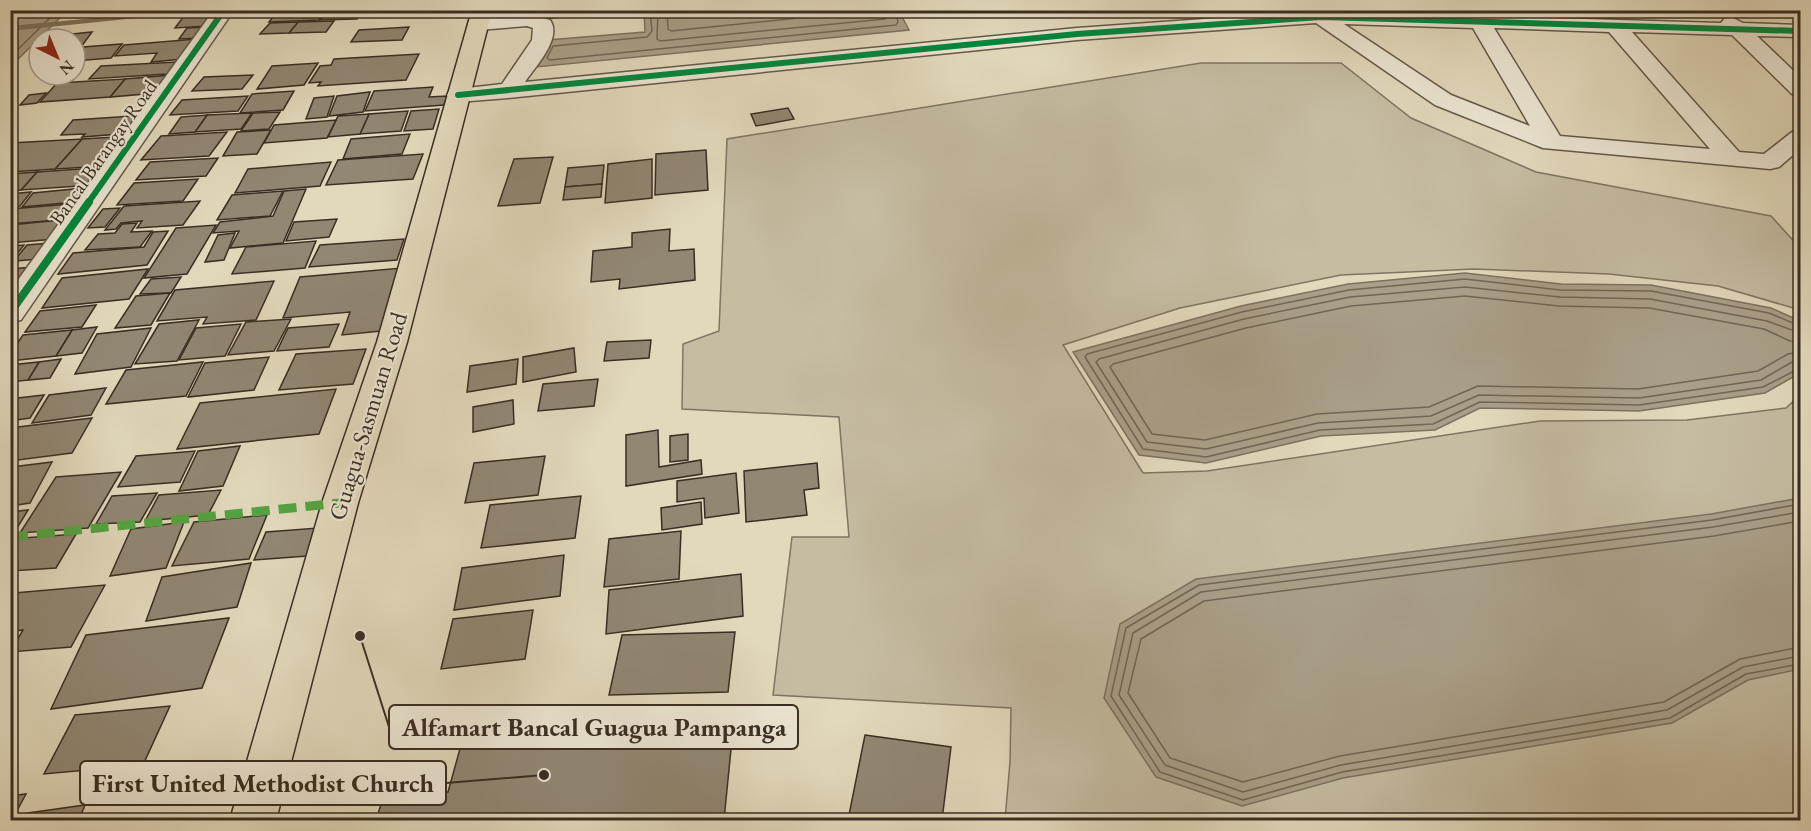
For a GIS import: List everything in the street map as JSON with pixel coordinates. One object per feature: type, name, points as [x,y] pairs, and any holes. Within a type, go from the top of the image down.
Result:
[{"type":"main road","name":"Guagua-Sasmuan Road","points":[[253,820],[340,503],[392,342],[480,17]]},
{"type":"street","points":[[1719,10],[1800,89]]},
{"type":"street","name":"Bancal Barangay Road","points":[[10,313],[223,11]]},
{"type":"street","points":[[458,95],[1072,26],[1191,18],[1318,14],[1476,16],[1614,25],[1800,31]]},
{"type":"street","points":[[1318,14],[1443,100],[1552,143],[1770,162],[1800,137]]},
{"type":"street","points":[[1476,16],[1552,143]]},
{"type":"street","points":[[480,17],[527,20],[543,24],[542,40],[508,91]]},
{"type":"street","points":[[1614,25],[1731,158]]},
{"type":"shaded area","points":[[1201,63],[1341,63],[1411,118],[1536,172],[1771,216],[1800,248],[1800,310],[1718,286],[1609,274],[1474,269],[1341,275],[1180,308],[1063,345],[1143,473],[1207,471],[1540,421],[1687,420],[1786,408],[1800,395],[1800,820],[1005,820],[1010,762],[1011,708],[773,695],[792,537],[849,537],[839,417],[682,409],[683,344],[719,331],[727,139]]},
{"type":"water","points":[[11,10],[67,10],[51,27],[27,27],[27,50],[11,66]]},
{"type":"water","points":[[644,11],[899,11],[909,30],[536,67],[547,40],[645,32]]},
{"type":"water","points":[[1465,273],[1561,284],[1651,285],[1771,308],[1800,321],[1800,373],[1765,393],[1639,411],[1480,408],[1435,430],[1321,436],[1206,463],[1139,455],[1073,352],[1241,306],[1348,284]]},
{"type":"water","points":[[1800,498],[1800,669],[1748,680],[1672,723],[1343,778],[1242,806],[1156,777],[1104,698],[1120,624],[1196,579],[1711,514]]},
{"type":"building","points":[[328,10],[364,10],[325,13]]},
{"type":"building","points":[[511,10],[597,10],[597,14],[541,19],[541,13],[510,16]]},
{"type":"building","points":[[325,11],[319,20],[269,22],[276,13]]},
{"type":"building","points":[[362,12],[357,19],[320,20],[325,13]]},
{"type":"building","points":[[216,14],[207,26],[175,28],[184,16]]},
{"type":"building","points":[[334,21],[326,32],[289,33],[298,22]]},
{"type":"building","points":[[298,22],[289,33],[260,34],[270,23]]},
{"type":"building","points":[[207,27],[201,38],[179,39],[187,28]]},
{"type":"building","points":[[409,27],[402,40],[351,42],[359,30]]},
{"type":"building","points":[[196,39],[183,59],[151,62],[157,53],[115,56],[124,45]]},
{"type":"building","points":[[122,44],[111,58],[87,60],[87,47]]},
{"type":"building","points":[[419,54],[406,80],[318,86],[321,82],[309,83],[320,66],[331,65],[334,59]]},
{"type":"building","points":[[177,62],[167,74],[89,79],[101,66]]},
{"type":"building","points":[[318,63],[304,85],[257,89],[272,66]]},
{"type":"building","points":[[171,75],[157,93],[110,97],[125,79]]},
{"type":"building","points":[[253,75],[242,89],[192,91],[204,77]]},
{"type":"building","points":[[125,79],[110,97],[40,102],[53,87],[87,87],[87,81]]},
{"type":"building","points":[[433,87],[429,97],[447,96],[444,105],[365,111],[374,91]]},
{"type":"building","points":[[294,91],[283,110],[240,113],[252,94]]},
{"type":"building","points":[[370,92],[363,112],[329,116],[337,96]]},
{"type":"building","points":[[46,93],[37,103],[20,105],[29,95]]},
{"type":"building","points":[[248,96],[238,111],[170,115],[182,100]]},
{"type":"building","points":[[334,96],[327,117],[306,119],[314,98]]},
{"type":"building","points":[[788,108],[794,119],[756,126],[751,114]]},
{"type":"building","points":[[439,109],[433,129],[404,131],[411,111]]},
{"type":"building","points":[[408,111],[401,131],[360,134],[369,114]]},
{"type":"building","points":[[280,112],[269,129],[241,131],[253,113]]},
{"type":"building","points":[[252,113],[241,129],[195,132],[207,115]]},
{"type":"building","points":[[369,114],[360,134],[328,137],[338,116]]},
{"type":"building","points":[[147,115],[133,133],[82,137],[85,134],[61,135],[73,120]]},
{"type":"building","points":[[207,115],[195,132],[169,134],[181,117]]},
{"type":"building","points":[[336,120],[327,138],[264,143],[274,125]]},
{"type":"building","points":[[271,130],[257,154],[223,156],[237,132]]},
{"type":"building","points":[[227,132],[209,156],[141,160],[161,136]]},
{"type":"building","points":[[410,134],[402,154],[343,159],[351,139]]},
{"type":"building","points":[[131,136],[106,166],[55,169],[82,139]]},
{"type":"building","points":[[82,139],[55,169],[10,172],[10,143]]},
{"type":"building","points":[[706,150],[708,190],[655,195],[656,154]]},
{"type":"building","points":[[423,154],[413,179],[326,185],[338,160]]},
{"type":"building","points":[[553,157],[540,203],[498,206],[514,159]]},
{"type":"building","points":[[218,158],[206,176],[136,180],[150,162]]},
{"type":"building","points":[[652,159],[652,198],[605,203],[608,164]]},
{"type":"building","points":[[331,162],[320,186],[235,193],[248,169]]},
{"type":"building","points":[[604,165],[602,184],[565,187],[568,168]]},
{"type":"building","points":[[108,167],[94,185],[21,190],[37,172]]},
{"type":"building","points":[[37,172],[21,190],[10,191],[10,174]]},
{"type":"building","points":[[198,179],[183,201],[117,205],[134,183]]},
{"type":"building","points":[[602,184],[601,197],[563,200],[565,187]]},
{"type":"building","points":[[94,187],[85,201],[22,207],[33,193]]},
{"type":"building","points":[[306,189],[283,243],[230,248],[239,231],[213,233],[220,222],[273,216],[284,191]]},
{"type":"building","points":[[283,191],[270,216],[217,220],[232,195]]},
{"type":"building","points":[[31,192],[20,206],[10,207],[10,194]]},
{"type":"building","points":[[200,201],[183,225],[137,228],[142,221],[121,223],[116,229],[105,230],[124,206]]},
{"type":"building","points":[[83,203],[70,219],[10,224],[10,209]]},
{"type":"building","points":[[120,208],[105,227],[88,228],[103,209]]},
{"type":"building","points":[[70,219],[55,239],[10,243],[10,225]]},
{"type":"building","points":[[337,219],[329,237],[286,241],[294,222]]},
{"type":"building","points":[[137,223],[131,232],[152,231],[140,247],[85,250],[98,234],[115,233],[122,224]]},
{"type":"building","points":[[216,225],[187,274],[144,278],[176,228]]},
{"type":"building","points":[[670,229],[669,251],[694,249],[695,280],[619,289],[620,279],[591,282],[593,251],[632,247],[632,233]]},
{"type":"building","points":[[168,231],[147,265],[58,274],[73,253],[144,247],[153,232]]},
{"type":"building","points":[[235,233],[224,260],[205,262],[218,235]]},
{"type":"building","points":[[404,239],[397,260],[309,267],[320,245]]},
{"type":"building","points":[[316,241],[305,268],[232,274],[246,247]]},
{"type":"building","points":[[51,243],[39,259],[14,261],[27,245]]},
{"type":"building","points":[[24,245],[10,263],[10,246]]},
{"type":"building","points":[[35,267],[19,287],[10,287],[10,269]]},
{"type":"building","points":[[402,268],[381,331],[342,335],[350,312],[283,318],[300,277]]},
{"type":"building","points":[[148,269],[129,299],[42,308],[62,278]]},
{"type":"building","points":[[181,277],[171,293],[140,294],[151,279]]},
{"type":"building","points":[[274,281],[256,320],[203,324],[207,317],[157,321],[175,290]]},
{"type":"building","points":[[170,293],[151,325],[115,328],[136,296]]},
{"type":"building","points":[[96,305],[82,327],[25,332],[40,311]]},
{"type":"building","points":[[291,319],[274,351],[228,355],[246,322]]},
{"type":"building","points":[[199,320],[177,361],[135,364],[159,324]]},
{"type":"building","points":[[241,324],[225,356],[179,360],[196,328]]},
{"type":"building","points":[[339,324],[329,347],[277,351],[288,328]]},
{"type":"building","points":[[97,327],[82,353],[56,356],[72,330]]},
{"type":"building","points":[[151,328],[131,367],[75,374],[97,334]]},
{"type":"building","points":[[72,330],[56,356],[10,361],[10,354],[23,335]]},
{"type":"building","points":[[651,340],[649,358],[604,361],[607,342]]},
{"type":"building","points":[[574,348],[576,372],[523,382],[523,357]]},
{"type":"building","points":[[366,349],[353,384],[279,390],[296,354]]},
{"type":"building","points":[[269,357],[254,390],[188,397],[205,363]]},
{"type":"building","points":[[61,359],[50,378],[28,380],[39,362]]},
{"type":"building","points":[[518,359],[516,384],[467,392],[470,366]]},
{"type":"building","points":[[39,362],[28,380],[10,382],[10,365]]},
{"type":"building","points":[[203,362],[186,396],[106,404],[126,370]]},
{"type":"building","points":[[598,379],[594,406],[538,411],[543,384]]},
{"type":"building","points":[[106,388],[91,415],[32,423],[49,395]]},
{"type":"building","points":[[336,389],[319,434],[177,449],[200,403]]},
{"type":"building","points":[[44,395],[30,418],[10,421],[10,399]]},
{"type":"building","points":[[513,400],[514,424],[473,432],[473,407]]},
{"type":"building","points":[[92,418],[72,453],[10,461],[10,428]]},
{"type":"building","points":[[658,430],[659,467],[701,460],[702,474],[626,486],[626,435]]},
{"type":"building","points":[[688,434],[688,460],[670,462],[670,436]]},
{"type":"building","points":[[240,446],[223,486],[179,491],[198,451]]},
{"type":"building","points":[[195,451],[180,482],[118,487],[136,456]]},
{"type":"building","points":[[545,456],[538,495],[465,503],[474,463]]},
{"type":"building","points":[[52,462],[30,503],[10,506],[12,467]]},
{"type":"building","points":[[817,463],[819,488],[804,490],[807,515],[746,522],[744,471]]},
{"type":"building","points":[[121,472],[88,528],[20,533],[56,477]]},
{"type":"building","points":[[736,473],[739,513],[705,518],[704,498],[677,502],[677,481]]},
{"type":"building","points":[[221,490],[208,515],[145,521],[159,495]]},
{"type":"building","points":[[157,493],[140,522],[96,524],[112,496]]},
{"type":"building","points":[[581,496],[575,538],[481,548],[490,505]]},
{"type":"building","points":[[701,502],[702,524],[662,530],[661,508]]},
{"type":"building","points":[[28,510],[14,533],[10,533],[10,512]]},
{"type":"building","points":[[267,515],[249,559],[172,566],[194,522]]},
{"type":"building","points":[[184,522],[166,568],[110,576],[131,529]]},
{"type":"building","points":[[318,528],[307,556],[254,560],[266,532]]},
{"type":"building","points":[[681,531],[679,579],[604,587],[609,539]]},
{"type":"building","points":[[76,534],[56,568],[10,571],[10,539]]},
{"type":"building","points":[[564,555],[560,596],[454,610],[462,568]]},
{"type":"building","points":[[251,563],[237,607],[146,621],[162,577]]},
{"type":"building","points":[[741,574],[743,616],[606,634],[609,590]]},
{"type":"building","points":[[105,585],[71,647],[10,652],[23,630],[10,632],[10,598],[14,593]]},
{"type":"building","points":[[533,610],[525,659],[441,669],[453,619]]},
{"type":"building","points":[[229,618],[202,688],[51,709],[86,635]]},
{"type":"building","points":[[735,632],[728,692],[609,695],[622,635]]},
{"type":"building","points":[[170,706],[143,765],[44,774],[75,715]]},
{"type":"building","points":[[706,718],[704,740],[732,739],[724,820],[376,820],[384,795],[448,792],[466,727]]},
{"type":"building","points":[[865,735],[951,747],[942,820],[848,820]]},
{"type":"building","points":[[26,794],[12,820],[10,820],[10,796]]},
{"type":"building","points":[[85,805],[79,820],[24,820],[28,813]]},
{"type":"waterway","points":[[10,29],[211,10]]},
{"type":"marked path","points":[[10,537],[340,503]]},
{"type":"cycle path","points":[[10,313],[224,10]]},
{"type":"cycle path","points":[[458,95],[1077,34],[1321,17],[1800,31]]},
{"type":"place","name":"Alfamart Bancal Guagua Pampanga","points":[[360,636]]},
{"type":"place","name":"First United Methodist Church","points":[[544,775]]}]
